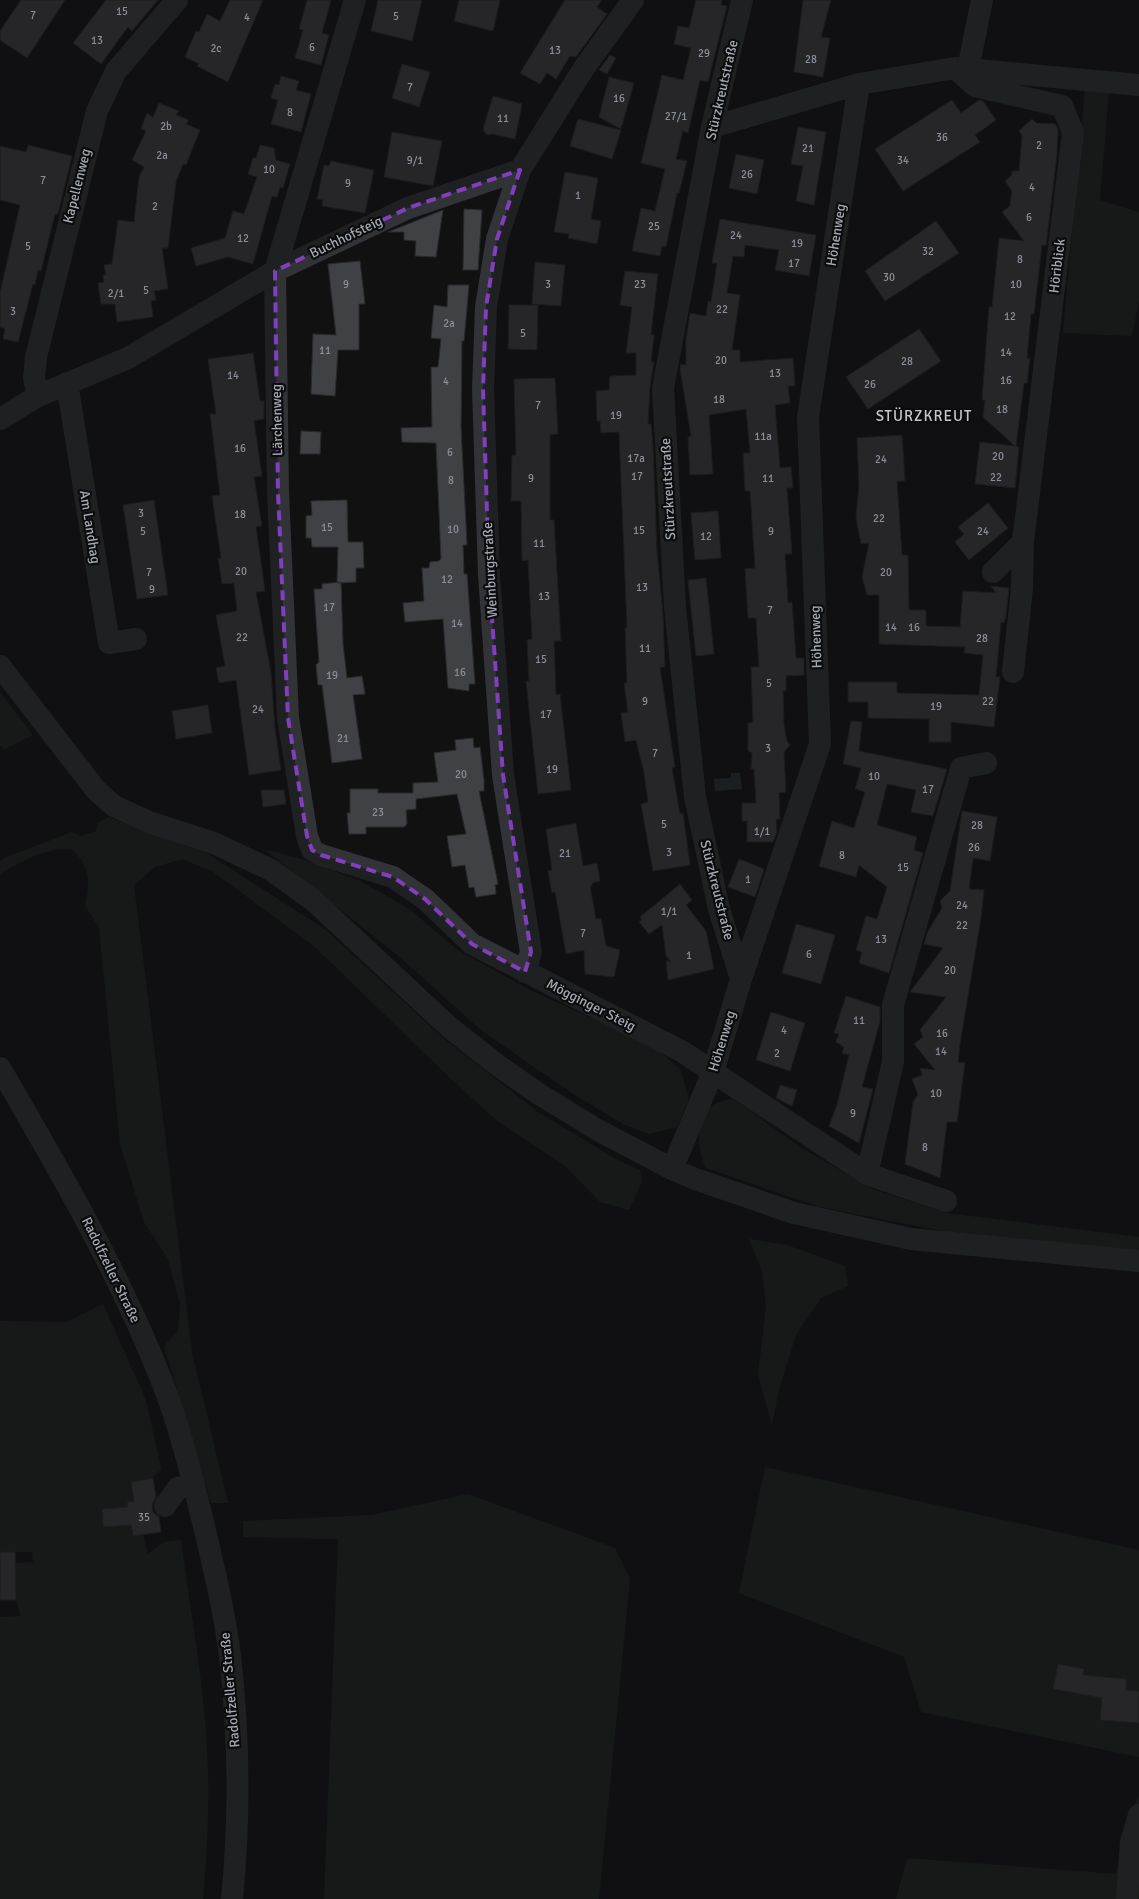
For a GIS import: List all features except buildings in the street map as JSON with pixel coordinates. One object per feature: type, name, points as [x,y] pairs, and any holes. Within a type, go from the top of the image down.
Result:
[{"type":"street","name":"Kapellenweg","points":[[38,396],[34,378],[36,357],[97,111],[116,71],[177,0]]},
{"type":"street","name":"Lärchenweg","points":[[312,850],[307,836],[288,718],[278,492],[275,271],[355,0]]},
{"type":"street","points":[[520,170],[584,68],[633,0]]},
{"type":"street","name":"Stürzkreutstraße","points":[[741,979],[719,909],[695,797],[675,607],[663,388],[712,127],[742,0]]},
{"type":"street","points":[[962,69],[982,0]]},
{"type":"street","points":[[712,127],[859,84],[962,69],[1139,85]]},
{"type":"street","name":"Höriblick","points":[[962,69],[975,86],[1062,106],[1073,132],[1023,542],[1022,588],[1013,672]]},
{"type":"street","name":"Höhenweg","points":[[672,1169],[713,1072],[741,979],[820,744],[808,417],[859,84]]},
{"type":"street","name":"Buchhofsteig","points":[[0,419],[38,396],[128,358],[275,271],[408,208],[520,170]]},
{"type":"street","name":"Weinburgstraße","points":[[520,170],[497,239],[486,307],[483,390],[489,575],[503,775],[530,952],[525,972]]},
{"type":"street","name":"Am Landhag","points":[[67,384],[109,643],[136,639]]},
{"type":"street","points":[[993,572],[1023,542]]},
{"type":"street","points":[[0,666],[96,790],[114,806],[150,822],[214,843],[271,870],[314,901],[449,1027],[496,1064],[539,1094],[596,1129],[672,1169],[695,1180],[794,1213],[911,1239],[1139,1261]]},
{"type":"street","points":[[867,1174],[893,1062],[893,1005],[961,768],[986,763]]},
{"type":"street","name":"Mögginger Steig","points":[[312,850],[322,855],[393,877],[425,899],[472,944],[683,1052],[867,1174],[946,1201]]},
{"type":"street","name":"Radolfzeller Straße","points":[[0,1068],[74,1198],[132,1311],[177,1423],[194,1484],[220,1595],[230,1657],[237,1772],[236,1861],[232,1899]]},
{"type":"street","points":[[165,1506],[178,1488],[194,1484]]},
{"type":"street","points":[[1127,1899],[1131,1842],[1139,1815]]},
{"type":"highlighted area","points":[[520,170],[497,239],[486,307],[483,389],[489,575],[503,775],[531,952],[525,972],[472,944],[425,899],[393,877],[321,855],[312,850],[307,836],[288,718],[278,492],[275,271],[408,208]]},
{"type":"shaded area","points":[[1085,87],[1109,90],[1100,200],[1139,212],[1139,300],[1132,336],[1063,333]]},
{"type":"shaded area","points":[[0,692],[33,735],[3,750],[0,745]]},
{"type":"shaded area","points":[[731,773],[740,773],[742,789],[715,791],[714,779],[731,778]]},
{"type":"shaded area","points":[[108,817],[205,852],[326,930],[443,1038],[538,1112],[616,1159],[640,1170],[642,1182],[629,1210],[600,1202],[564,1165],[496,1120],[315,947],[212,871],[182,859],[155,867],[134,885],[192,1352],[228,1503],[211,1503],[164,1346],[178,1331],[180,1304],[168,1259],[144,1222],[120,1144],[99,927],[85,906],[88,890],[86,868],[78,855],[71,849],[62,849],[34,856],[0,874],[0,861],[7,857],[72,832],[81,836],[96,831],[98,823]]},
{"type":"shaded area","points":[[264,849],[305,860],[360,881],[408,908],[459,951],[530,990],[653,1046],[681,1070],[689,1099],[677,1127],[649,1134],[623,1124],[572,1093],[482,1031],[401,958]]},
{"type":"shaded area","points":[[732,1098],[800,1147],[872,1189],[947,1213],[1139,1237],[1139,1251],[953,1233],[820,1207],[706,1168],[700,1152],[701,1124],[710,1108],[717,1103]]},
{"type":"shaded area","points":[[749,1239],[787,1245],[845,1266],[848,1286],[821,1298],[796,1335],[779,1389],[772,1426],[758,1374],[766,1307],[762,1271]]},
{"type":"shaded area","points":[[103,1304],[146,1400],[161,1469],[153,1478],[132,1482],[134,1501],[128,1502],[132,1536],[143,1535],[148,1554],[164,1542],[181,1540],[207,1741],[208,1818],[203,1899],[0,1899],[0,1617],[21,1616],[16,1600],[15,1563],[33,1562],[32,1552],[0,1552],[0,1321],[67,1322]],"holes":[[[118,1508],[104,1527],[102,1509]]]},
{"type":"shaded area","points":[[765,1467],[1139,1550],[1139,1757],[921,1712],[904,1657],[739,1593]]},
{"type":"shaded area","points":[[468,1494],[615,1548],[630,1579],[599,1899],[324,1899],[338,1539],[243,1537],[243,1521],[372,1515]]},
{"type":"shaded area","points":[[1139,1794],[1139,1899],[896,1899],[907,1858],[1116,1874],[1128,1821]]},
{"type":"district","name":"STÜRZKREUT","points":[[924,416]]}]
